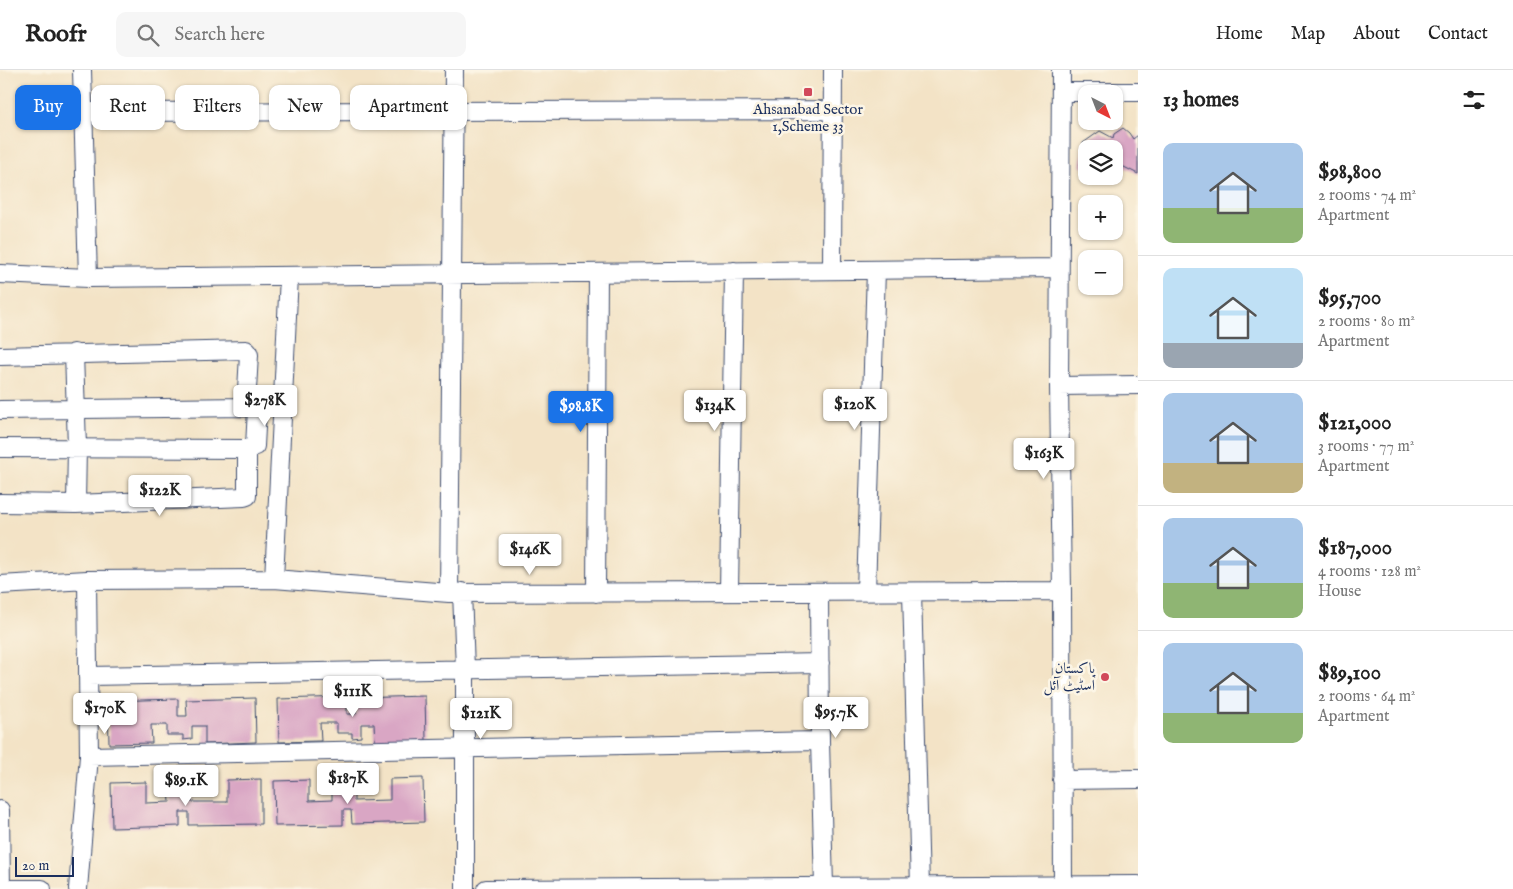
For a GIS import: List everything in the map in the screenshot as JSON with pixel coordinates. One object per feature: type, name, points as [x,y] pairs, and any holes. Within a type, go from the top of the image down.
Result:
[{"type":"street","points":[[82,70],[88,278]]},
{"type":"street","points":[[454,70],[454,85]]},
{"type":"street","points":[[832,270],[833,70]]},
{"type":"street","points":[[1061,70],[1059,386],[1063,887]]},
{"type":"street","points":[[1061,92],[1138,92]]},
{"type":"street","points":[[467,111],[832,110]]},
{"type":"street","points":[[84,112],[350,111]]},
{"type":"street","points":[[455,130],[453,274],[456,593],[465,669],[465,889]]},
{"type":"street","points":[[0,274],[88,278],[1059,268]]},
{"type":"street","points":[[866,592],[876,270]]},
{"type":"street","points":[[729,592],[734,271]]},
{"type":"street","points":[[596,593],[598,273]]},
{"type":"street","points":[[274,579],[289,276]]},
{"type":"street","points":[[0,356],[246,350],[248,352],[246,408]]},
{"type":"street","points":[[74,353],[77,447],[76,504]]},
{"type":"street","points":[[1059,386],[1138,385]]},
{"type":"street","points":[[0,410],[257,409],[255,446],[247,449],[0,448]]},
{"type":"street","points":[[0,502],[76,504],[246,497],[247,449]]},
{"type":"street","points":[[0,585],[87,580],[274,579],[456,593],[1062,591]]},
{"type":"street","points":[[78,889],[89,756],[87,580]]},
{"type":"street","points":[[819,592],[820,742],[824,886]]},
{"type":"street","points":[[912,592],[920,887]]},
{"type":"street","points":[[88,676],[820,663]]},
{"type":"street","points":[[89,756],[820,742]]},
{"type":"street","points":[[1062,780],[1138,779]]},
{"type":"street","points":[[0,810],[1,889],[42,889]]},
{"type":"street","points":[[486,889],[824,886],[1063,887],[1138,885]]},
{"type":"building","points":[[1123,128],[1133,139],[1138,135],[1138,174],[1123,166],[1123,140],[1087,140],[1100,131],[1113,138],[1114,134],[1123,130]]},
{"type":"building","points":[[425,696],[426,740],[375,742],[374,724],[361,724],[361,737],[352,738],[352,733],[337,733],[337,723],[320,723],[321,741],[279,742],[278,699],[347,697],[347,714],[356,714],[356,698]]},
{"type":"building","points":[[255,698],[256,742],[205,744],[205,726],[192,726],[192,739],[183,740],[183,735],[167,735],[167,725],[151,725],[152,743],[109,744],[108,701],[178,699],[178,716],[187,716],[186,700]]},
{"type":"building","points":[[423,778],[424,822],[352,824],[351,810],[343,810],[343,825],[275,826],[274,781],[309,780],[309,801],[332,800],[332,788],[342,788],[342,793],[354,793],[354,801],[390,800],[390,779]]},
{"type":"building","points":[[261,779],[261,824],[189,825],[189,812],[180,812],[180,826],[112,828],[111,783],[146,782],[146,803],[170,802],[169,790],[179,790],[179,795],[191,794],[191,802],[227,802],[227,780]]},
{"type":"place","name":"Ahsanabad Sector 1,Scheme 33","points":[[808,92]]},
{"type":"place","name":"پاکستان اسٹیٹ آئل","points":[[1105,677]]}]
